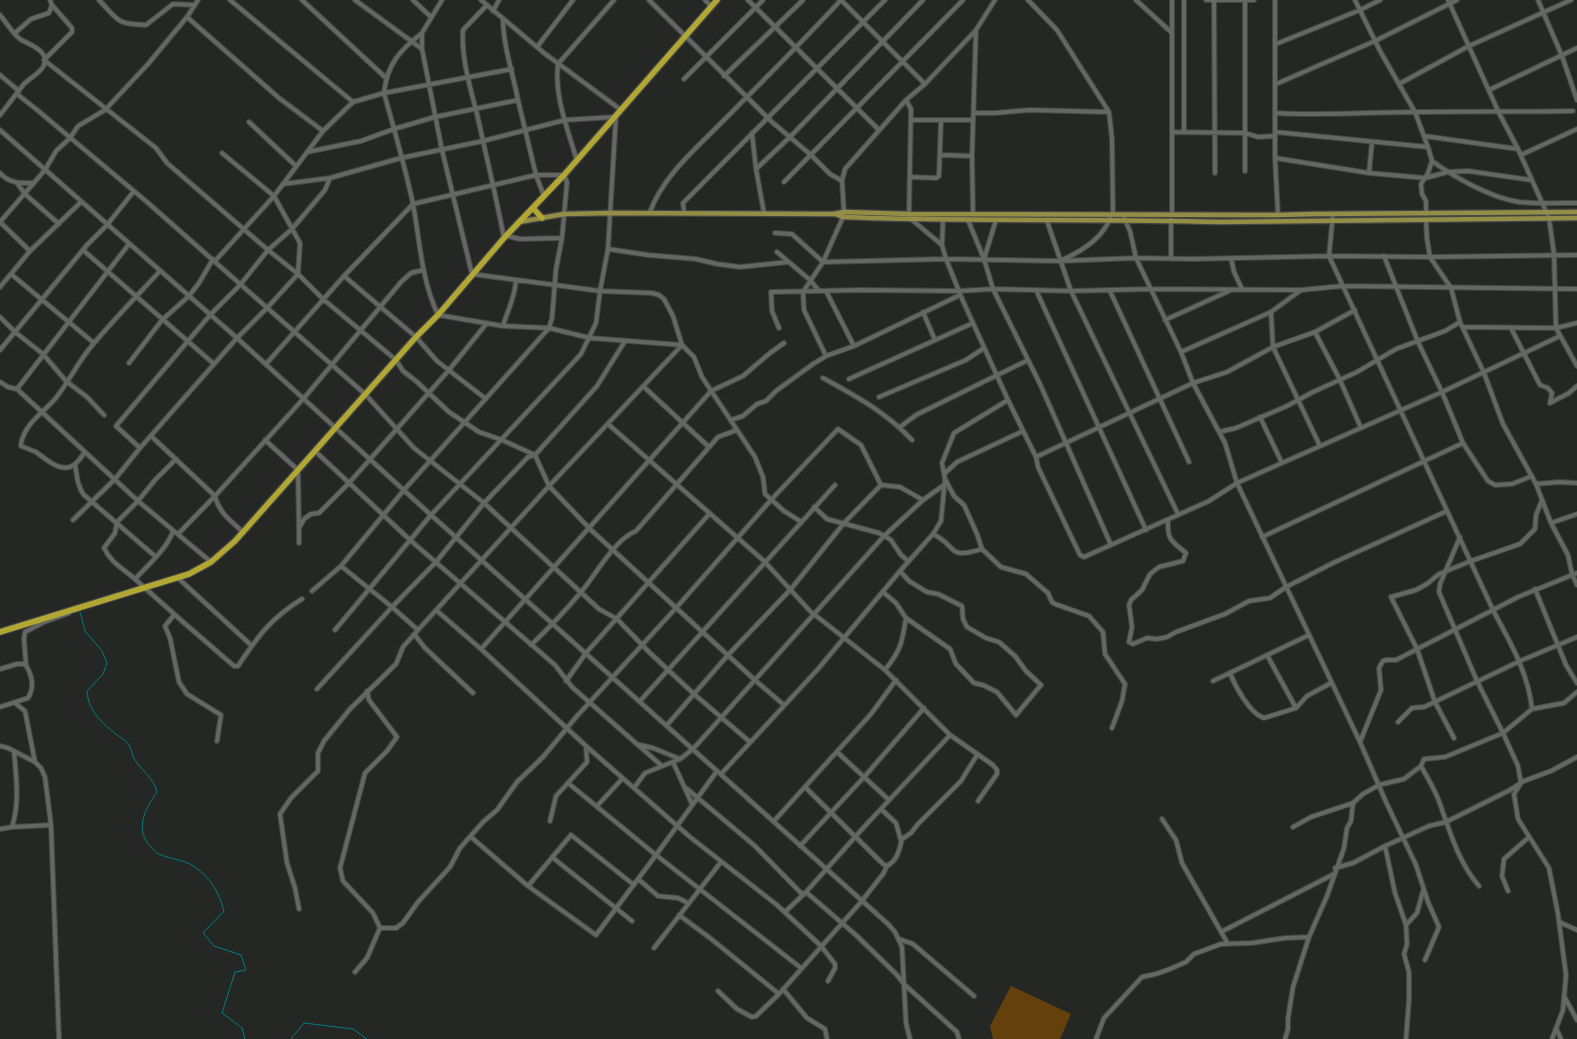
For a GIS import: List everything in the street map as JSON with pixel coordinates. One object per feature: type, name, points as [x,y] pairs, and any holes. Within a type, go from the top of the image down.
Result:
[{"type":"highway","points":[[0,632],[145,589],[189,574],[211,562],[243,532],[505,237],[564,175],[717,0]]},
{"type":"highway","points":[[533,208],[542,218]]},
{"type":"main road","points":[[518,223],[564,214],[610,212],[843,214],[942,220],[1125,221],[1278,218],[1333,214],[1577,212]]},
{"type":"main road","points":[[910,217],[973,214],[1172,214],[1333,220],[1576,219]]},
{"type":"street","points":[[44,60],[72,32],[72,28],[52,5],[50,0]]},
{"type":"street","points":[[99,0],[120,22],[126,24],[146,25],[173,4],[195,5]]},
{"type":"street","points":[[169,0],[173,4]]},
{"type":"street","points":[[30,251],[0,222],[45,170],[56,151],[70,138],[78,126],[105,110],[148,64],[187,17],[198,0]]},
{"type":"street","points":[[230,0],[353,102]]},
{"type":"street","points":[[302,0],[385,78]]},
{"type":"street","points":[[355,0],[422,49]]},
{"type":"street","points":[[413,0],[431,17]]},
{"type":"street","points":[[442,0],[422,32],[396,56],[385,78],[384,93],[413,204],[423,270],[430,298],[438,314],[503,326],[549,328],[590,338],[682,345]]},
{"type":"street","points":[[481,0],[617,114]]},
{"type":"street","points":[[493,11],[499,0]]},
{"type":"street","points":[[537,47],[573,0]]},
{"type":"street","points":[[576,161],[565,120],[557,76],[558,64],[614,0]]},
{"type":"street","points":[[649,0],[767,117],[830,174],[842,181]]},
{"type":"street","points":[[704,0],[711,6]]},
{"type":"street","points":[[748,0],[879,130]]},
{"type":"street","points":[[684,79],[763,0]]},
{"type":"street","points":[[724,76],[803,0]]},
{"type":"street","points":[[650,212],[663,186],[676,171],[841,0],[925,84]]},
{"type":"street","points":[[684,212],[683,203],[885,0]]},
{"type":"street","points":[[756,169],[923,0]]},
{"type":"street","points":[[784,182],[963,0]]},
{"type":"street","points":[[826,356],[804,310],[803,292],[823,262],[843,214],[842,181],[845,169],[906,100],[925,84],[976,30],[995,0]]},
{"type":"street","points":[[1028,0],[1057,30],[1109,112],[1112,139],[1112,215],[1110,221],[1099,235],[1077,253],[1060,261]]},
{"type":"street","points":[[1136,0],[1172,32]]},
{"type":"street","points":[[1172,0],[1172,214]]},
{"type":"street","points":[[1184,0],[1184,132]]},
{"type":"street","points":[[1206,0],[1254,0]]},
{"type":"street","points":[[1214,0],[1216,173]]},
{"type":"street","points":[[1245,0],[1246,172]]},
{"type":"street","points":[[1275,0],[1275,134],[1278,218]]},
{"type":"street","points":[[1355,0],[1375,41],[1416,112],[1428,147],[1432,160],[1422,184],[1422,194],[1426,201],[1426,214]]},
{"type":"street","points":[[1276,44],[1380,0]]},
{"type":"street","points":[[1276,84],[1375,41],[1449,2],[1457,0]]},
{"type":"street","points":[[1538,0],[1562,56],[1577,100]]},
{"type":"street","points":[[1399,84],[1470,46],[1571,0]]},
{"type":"street","points":[[1449,2],[1549,218],[1554,254],[1556,328],[1577,366]]},
{"type":"street","points":[[15,33],[31,19],[49,13],[52,5]]},
{"type":"street","points":[[487,5],[462,30],[462,38],[468,77],[505,237],[520,239],[562,238]]},
{"type":"street","points":[[0,15],[20,39],[30,43],[44,55],[41,70],[34,78],[26,82],[0,115]]},
{"type":"street","points":[[187,17],[279,98],[323,131]]},
{"type":"street","points":[[503,19],[503,38],[512,68],[524,130],[536,175],[544,196]]},
{"type":"street","points":[[973,214],[972,156],[976,30]]},
{"type":"street","points":[[422,32],[422,49],[435,117],[472,274],[555,286],[600,291],[652,292],[659,295],[664,299],[672,316],[682,345],[694,357],[702,378],[755,457],[763,478],[765,494],[770,501],[800,521]]},
{"type":"street","points":[[1489,90],[1577,48]]},
{"type":"street","points":[[44,60],[105,110],[156,148],[167,163],[396,360],[403,371],[449,412],[479,432],[534,455],[549,486],[590,528],[784,705]]},
{"type":"street","points":[[129,363],[162,320],[199,283],[214,260],[274,196],[323,131],[353,102],[384,93],[512,68]]},
{"type":"street","points":[[0,75],[18,93],[214,260],[365,394],[414,448],[484,502],[599,609],[618,619],[668,670],[750,742]]},
{"type":"street","points":[[307,152],[361,141],[435,117],[518,100]]},
{"type":"street","points":[[906,100],[911,109],[910,217],[942,245]]},
{"type":"street","points":[[974,112],[995,113],[1029,110],[1109,112]]},
{"type":"street","points":[[1276,113],[1307,115],[1573,111]]},
{"type":"street","points":[[283,184],[330,178],[401,158],[483,141],[565,120],[617,114]]},
{"type":"street","points":[[335,630],[431,515],[581,354],[590,338],[596,324],[608,249],[617,114]]},
{"type":"street","points":[[911,120],[973,120]]},
{"type":"street","points":[[910,177],[936,178],[939,176],[941,120]]},
{"type":"street","points":[[249,122],[296,166]]},
{"type":"street","points":[[1521,155],[1577,129]]},
{"type":"street","points":[[0,130],[237,338],[455,537],[774,821],[861,902],[888,924],[899,939],[902,947],[906,1023],[910,1039]]},
{"type":"street","points":[[1172,132],[1245,133],[1258,137],[1275,134],[1428,147]]},
{"type":"street","points":[[752,133],[764,213]]},
{"type":"street","points":[[1424,136],[1518,149]]},
{"type":"street","points":[[1369,173],[1372,142]]},
{"type":"street","points":[[73,520],[115,479],[237,338],[298,274],[300,243],[274,196],[222,154]]},
{"type":"street","points":[[941,155],[972,156]]},
{"type":"street","points":[[1276,158],[1369,173],[1425,178],[1448,172],[1468,171],[1531,180]]},
{"type":"street","points":[[1432,160],[1448,172],[1503,199],[1519,202],[1577,203]]},
{"type":"street","points":[[0,174],[8,181],[34,183]]},
{"type":"street","points":[[266,364],[344,276],[413,204],[536,175],[564,175],[567,182],[562,238],[552,318],[549,328],[404,490],[341,566],[312,590]]},
{"type":"street","points":[[140,448],[116,426],[187,341],[240,285],[268,250],[292,229],[325,190],[330,178]]},
{"type":"street","points":[[17,183],[24,194],[59,224]]},
{"type":"street","points":[[0,350],[83,250],[108,225],[134,191]]},
{"type":"street","points":[[0,287],[30,251],[82,202]]},
{"type":"street","points":[[1333,214],[1329,256],[1493,610],[1520,660],[1532,709]]},
{"type":"street","points":[[1123,215],[1130,231],[1136,258],[1181,352],[1193,384],[1225,443],[1237,483],[1416,865],[1439,927],[1425,960]]},
{"type":"street","points":[[942,220],[942,245],[960,293],[996,376],[1036,457],[1038,466],[1080,554],[1084,557],[1209,501],[1237,483],[1484,373],[1560,336]]},
{"type":"street","points":[[968,220],[984,259],[993,289],[1066,442],[1111,544]]},
{"type":"street","points":[[984,259],[996,220]]},
{"type":"street","points":[[1171,220],[1171,259]]},
{"type":"street","points":[[1426,220],[1426,239],[1430,257],[1451,288],[1461,324],[1484,373],[1503,424],[1536,484],[1550,523],[1568,555],[1577,585]]},
{"type":"street","points":[[1047,221],[1071,291],[1178,514]]},
{"type":"street","points":[[775,233],[792,234],[823,262],[946,259],[1060,261],[1136,258],[1577,255]]},
{"type":"street","points":[[17,389],[129,244]]},
{"type":"street","points":[[608,249],[696,259],[740,267],[789,262]]},
{"type":"street","points":[[83,250],[214,364]]},
{"type":"street","points":[[778,252],[820,291]]},
{"type":"street","points":[[1384,256],[1418,342],[1464,443],[1476,463],[1492,484],[1512,484],[1532,476]]},
{"type":"street","points":[[1231,258],[1234,272],[1242,289]]},
{"type":"street","points":[[178,534],[304,398],[380,306],[411,273],[423,270]]},
{"type":"street","points":[[86,452],[70,467],[54,465],[38,454],[21,446],[24,432],[34,418],[55,398],[94,344],[160,271]]},
{"type":"street","points":[[11,274],[94,344]]},
{"type":"street","points":[[344,276],[416,337],[436,361],[486,399]]},
{"type":"street","points":[[0,278],[5,282]]},
{"type":"street","points":[[503,326],[507,311],[515,296],[516,280]]},
{"type":"street","points":[[779,328],[772,311],[771,292],[861,290],[960,293],[993,289],[1071,291],[1150,289],[1300,290],[1343,286],[1398,288],[1577,288]]},
{"type":"street","points":[[1036,290],[1146,530]]},
{"type":"street","points":[[1165,320],[1231,290]]},
{"type":"street","points":[[1181,352],[1271,312],[1300,290]]},
{"type":"street","points":[[1110,291],[1161,399],[1188,462]]},
{"type":"street","points":[[826,292],[854,346]]},
{"type":"street","points":[[731,420],[743,416],[757,404],[766,401],[811,364],[826,356],[854,346],[960,293]]},
{"type":"street","points":[[1036,457],[1193,384],[1227,372],[1273,347],[1315,332],[1355,310]]},
{"type":"street","points":[[923,312],[935,340]]},
{"type":"street","points":[[1271,312],[1273,347],[1320,446]]},
{"type":"street","points":[[0,316],[15,332],[43,354],[66,381],[88,396],[104,415]]},
{"type":"street","points":[[299,528],[307,516],[319,513],[349,483],[449,370],[487,323]]},
{"type":"street","points":[[848,379],[973,323]]},
{"type":"street","points":[[1219,432],[1236,428],[1357,372],[1396,348],[1418,342],[1461,324],[1511,328],[1556,328],[1577,323]]},
{"type":"street","points":[[1511,328],[1540,385],[1552,392],[1550,404],[1577,386]]},
{"type":"street","points":[[1315,332],[1340,380],[1361,428]]},
{"type":"street","points":[[317,689],[392,606],[436,562],[484,502],[528,457],[534,455],[597,386],[625,341]]},
{"type":"street","points":[[481,649],[711,391],[743,376],[784,343]]},
{"type":"street","points":[[299,909],[295,888],[287,864],[280,814],[291,798],[318,771],[318,754],[324,741],[367,691],[396,664],[403,647],[414,634],[549,486],[682,345]]},
{"type":"street","points":[[879,397],[966,360],[984,348]]},
{"type":"street","points":[[900,427],[916,414],[1028,360]]},
{"type":"street","points":[[823,378],[870,404],[900,427],[912,440]]},
{"type":"street","points":[[0,382],[8,388],[17,389],[138,501],[211,562]]},
{"type":"street","points":[[644,387],[709,446]]},
{"type":"street","points":[[1008,400],[954,433],[942,463],[946,482],[954,496],[964,505],[982,549],[1001,567],[1026,574],[1048,593],[1055,604],[1089,616],[1103,632],[1105,654],[1125,684],[1122,701],[1112,728]]},
{"type":"street","points":[[1260,417],[1282,463]]},
{"type":"street","points":[[608,424],[764,561],[815,614],[896,680],[950,735],[993,765],[997,770],[997,774],[978,801]]},
{"type":"street","points":[[380,928],[396,928],[404,924],[418,902],[450,867],[460,848],[483,822],[497,810],[517,782],[543,758],[590,702],[739,539],[770,501],[838,429],[861,445],[881,485]]},
{"type":"street","points":[[531,644],[553,624],[628,534],[636,531],[709,446],[718,437],[737,430]]},
{"type":"street","points":[[944,474],[957,462],[1023,431]]},
{"type":"street","points":[[151,436],[215,496],[221,513],[243,532]]},
{"type":"street","points":[[265,440],[298,470],[300,543]]},
{"type":"street","points":[[1262,537],[1464,443]]},
{"type":"street","points":[[315,451],[410,540],[555,665],[566,681],[662,766]]},
{"type":"street","points":[[176,459],[117,522],[115,533],[104,548],[112,560],[136,579],[174,616],[234,666],[238,666],[269,624],[282,612],[302,599]]},
{"type":"street","points":[[75,464],[80,490],[117,522],[127,534],[156,557]]},
{"type":"street","points":[[634,788],[645,773],[680,759],[693,749],[756,681],[884,536],[923,500],[946,482]]},
{"type":"street","points":[[721,774],[845,637],[932,534],[941,521],[946,482]]},
{"type":"street","points":[[1536,484],[1577,483]]},
{"type":"street","points":[[640,701],[800,521],[835,485]]},
{"type":"street","points":[[881,485],[900,487],[923,500]]},
{"type":"street","points":[[667,725],[728,654],[791,589],[844,523],[881,485]]},
{"type":"street","points":[[1454,738],[1435,702],[1417,649],[1391,597],[1416,590],[1427,584],[1438,574],[1471,560],[1492,555],[1523,542],[1536,529],[1536,514],[1542,500]]},
{"type":"street","points":[[814,507],[827,519],[879,533],[891,540],[901,555],[908,561]]},
{"type":"street","points":[[1168,520],[1172,542],[1186,554],[1183,561],[1159,567],[1150,574],[1142,590],[1131,600],[1132,627],[1129,642],[1133,644],[1147,638],[1167,637],[1225,614],[1249,601],[1270,598],[1286,586],[1335,562],[1448,511]]},
{"type":"street","points":[[566,681],[586,653],[710,513]]},
{"type":"street","points":[[1550,523],[1577,514]]},
{"type":"street","points":[[136,579],[171,538],[173,531]]},
{"type":"street","points":[[932,534],[942,539],[952,551],[964,554],[982,549]]},
{"type":"street","points":[[1460,537],[1439,592],[1477,681],[1518,766],[1521,783],[1514,794],[1518,819],[1550,868],[1566,974],[1563,1010],[1552,1039]]},
{"type":"street","points":[[341,566],[392,606],[418,630]]},
{"type":"street","points":[[882,592],[896,602],[906,618],[950,649],[956,664],[974,683],[998,692],[1016,715],[1041,685],[1026,671],[1015,656],[999,642],[986,638],[967,627],[963,619],[962,606],[938,594],[927,592],[909,581],[900,571]]},
{"type":"street","points":[[1360,742],[1381,690],[1378,672],[1381,664],[1386,660],[1396,660],[1454,629],[1574,573]]},
{"type":"street","points":[[178,578],[251,646]]},
{"type":"street","points":[[1535,590],[1566,665],[1577,682]]},
{"type":"street","points":[[0,707],[28,698],[32,689],[30,673],[26,664],[25,632],[76,609]]},
{"type":"street","points":[[436,610],[622,779],[721,862],[785,912],[821,946],[835,964],[835,968],[828,981]]},
{"type":"street","points":[[174,616],[165,626],[170,638],[179,682],[187,694],[221,715],[217,741]]},
{"type":"street","points":[[885,670],[897,656],[902,643],[906,618]]},
{"type":"street","points":[[414,634],[425,648],[473,693]]},
{"type":"street","points":[[1213,681],[1309,636]]},
{"type":"street","points":[[1398,722],[1412,708],[1424,707],[1520,660],[1577,637]]},
{"type":"street","points":[[1267,655],[1296,708]]},
{"type":"street","points":[[0,669],[18,664],[26,664]]},
{"type":"street","points":[[1230,673],[1237,689],[1260,717],[1269,718],[1296,708],[1306,696],[1331,683]]},
{"type":"street","points":[[774,821],[871,714],[896,680]]},
{"type":"street","points":[[355,972],[367,958],[380,928],[373,913],[343,881],[340,868],[365,773],[387,751],[397,737],[369,700],[367,691]]},
{"type":"street","points":[[1293,827],[1311,817],[1353,804],[1363,794],[1379,786],[1404,779],[1421,766],[1424,759],[1445,757],[1503,733],[1532,709],[1564,703],[1577,692]]},
{"type":"street","points":[[15,703],[25,711],[34,762]]},
{"type":"street","points":[[800,846],[865,776],[924,708]]},
{"type":"street","points":[[785,912],[805,894],[880,809],[950,735]]},
{"type":"street","points":[[638,745],[653,748],[680,759]]},
{"type":"street","points":[[0,746],[8,748],[34,762],[41,768],[44,777],[51,826],[59,1039]]},
{"type":"street","points":[[550,821],[556,796],[588,762],[586,746]]},
{"type":"street","points":[[12,827],[16,810],[14,751]]},
{"type":"street","points":[[837,752],[889,800]]},
{"type":"street","points":[[718,991],[737,1009],[752,1017],[766,1008],[861,902],[898,854],[904,837],[911,834],[918,824],[960,781],[978,754]]},
{"type":"street","points":[[1336,868],[1353,863],[1429,826],[1446,822],[1521,783],[1551,771],[1577,757]]},
{"type":"street","points":[[673,762],[692,804]]},
{"type":"street","points":[[1421,766],[1438,799],[1460,855],[1479,886]]},
{"type":"street","points":[[470,837],[528,886],[596,935],[716,770]]},
{"type":"street","points":[[597,806],[622,779]]},
{"type":"street","points":[[568,783],[656,855],[801,968]]},
{"type":"street","points":[[805,787],[887,866]]},
{"type":"street","points":[[686,788],[754,846],[805,894],[842,923],[904,985],[957,1032],[959,1039]]},
{"type":"street","points":[[1285,1039],[1293,987],[1309,938],[1327,896],[1344,848],[1353,804]]},
{"type":"street","points":[[880,809],[896,824],[901,841]]},
{"type":"street","points":[[1162,819],[1176,840],[1182,863],[1228,944]]},
{"type":"street","points":[[0,829],[51,826]]},
{"type":"street","points":[[528,886],[571,835],[634,885]]},
{"type":"street","points":[[1508,891],[1502,876],[1504,859],[1529,837]]},
{"type":"street","points":[[1385,846],[1395,893],[1406,925],[1407,944],[1404,954],[1409,972],[1406,1039]]},
{"type":"street","points":[[552,857],[632,921]]},
{"type":"street","points":[[654,948],[721,862]]},
{"type":"street","points":[[1221,932],[1334,874]]},
{"type":"street","points":[[638,879],[658,896],[678,898],[688,903]]},
{"type":"street","points":[[1406,925],[1418,913],[1423,888]]},
{"type":"street","points":[[679,915],[717,943],[779,994]]},
{"type":"street","points":[[1559,922],[1577,930]]},
{"type":"street","points":[[1096,1039],[1104,1018],[1142,977],[1170,969],[1186,962],[1194,954],[1220,944],[1252,943],[1285,938],[1309,938]]},
{"type":"street","points":[[899,939],[913,944],[974,996]]},
{"type":"street","points":[[782,990],[807,1018],[825,1029],[827,1039]]},
{"type":"street","points":[[1564,996],[1577,1020]]},
{"type":"street","points":[[1556,1028],[1561,1039]]},
{"type":"shaded area","points":[[1011,986],[1071,1014],[1060,1039],[993,1039],[990,1026]]},
{"type":"waterway","points":[[80,612],[85,631],[102,651],[107,663],[103,674],[87,691],[90,705],[101,721],[128,744],[134,758],[151,779],[157,792],[145,812],[142,827],[143,834],[151,847],[158,853],[186,862],[201,871],[214,886],[220,898],[224,911],[203,933],[214,946],[241,955],[246,970],[235,972],[222,1013],[242,1028],[245,1039]]},
{"type":"waterway","points":[[291,1039],[304,1023],[353,1029],[367,1039]]}]
